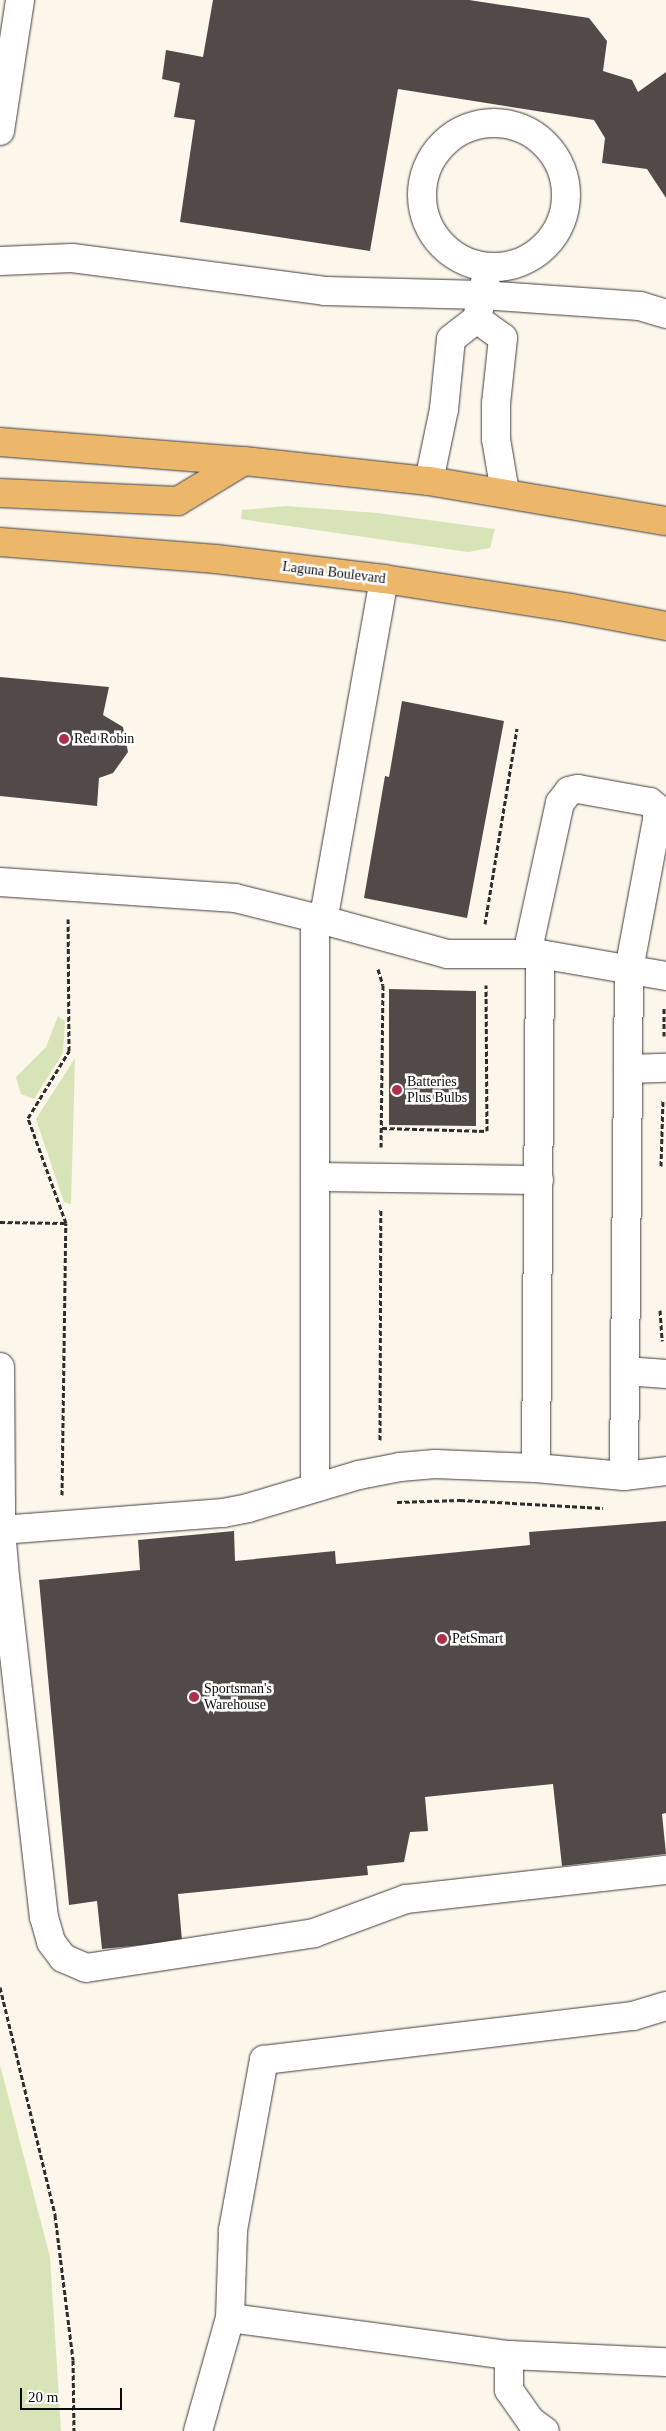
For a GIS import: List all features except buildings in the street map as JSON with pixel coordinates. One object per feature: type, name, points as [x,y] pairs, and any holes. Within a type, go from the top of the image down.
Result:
[{"type":"main road","points":[[0,442],[244,461],[429,481],[504,492],[666,521]]},
{"type":"main road","points":[[0,493],[178,502],[244,461]]},
{"type":"main road","name":"Laguna Boulevard","points":[[0,542],[216,559],[384,579],[571,608],[666,626]]},
{"type":"lane","points":[[0,131],[20,0]]},
{"type":"lane","points":[[498,123],[526,130],[548,147],[563,172],[567,201],[560,228],[542,250],[517,265],[489,268],[461,261],[439,243],[424,219],[421,190],[428,163],[445,140],[470,126],[498,123]]},
{"type":"lane","points":[[0,261],[72,258],[325,291],[479,307],[640,306],[666,314]]},
{"type":"lane","points":[[429,481],[444,409],[451,339],[479,307],[489,268]]},
{"type":"lane","points":[[479,307],[503,338],[496,430],[504,492]]},
{"type":"lane","points":[[315,1486],[315,1177],[319,919],[384,579]]},
{"type":"lane","points":[[536,1468],[539,1180],[534,954],[560,803],[569,791],[578,789],[650,802],[656,808],[657,820],[629,969],[624,1476]]},
{"type":"lane","points":[[0,882],[235,898],[447,954],[534,954],[666,975]]},
{"type":"lane","points":[[628,1069],[665,1068]]},
{"type":"lane","points":[[315,1177],[539,1180]]},
{"type":"lane","points":[[0,1367],[1,1530],[44,1917],[51,1942],[63,1958],[86,1968],[95,1967],[314,1933],[406,1899],[666,1870]]},
{"type":"lane","points":[[625,1371],[665,1374]]},
{"type":"lane","points":[[1,1530],[223,1512],[248,1508],[315,1486],[373,1472],[435,1464],[536,1468],[624,1476],[666,1471]]},
{"type":"lane","points":[[198,2431],[230,2318],[233,2230],[264,2060],[633,2016],[666,2006]]},
{"type":"lane","points":[[230,2318],[509,2355],[666,2362]]},
{"type":"lane","points":[[509,2355],[509,2390],[531,2421],[545,2431]]},
{"type":"path","points":[[62,1526],[66,1223],[28,1118],[69,1051],[68,887]]},
{"type":"path","points":[[661,1172],[666,975]]},
{"type":"path","points":[[0,1222],[66,1223]]},
{"type":"path","points":[[659,1306],[665,1374]]},
{"type":"path","points":[[390,1502],[460,1500],[605,1509]]},
{"type":"path","points":[[0,1987],[55,2215],[73,2360],[74,2431]]},
{"type":"green space","points":[[286,506],[377,513],[495,529],[490,548],[468,552],[241,519],[242,510]]},
{"type":"green space","points":[[58,1016],[65,1021],[63,1053],[34,1099],[21,1094],[16,1077],[46,1047]]},
{"type":"green space","points":[[75,1058],[71,1204],[64,1202],[36,1119]]},
{"type":"green space","points":[[0,2065],[50,2257],[61,2431],[0,2431]]},
{"type":"place","name":"Red Robin","points":[[64,739]]},
{"type":"place","name":"Batteries Plus Bulbs","points":[[397,1090]]},
{"type":"place","name":"PetSmart","points":[[442,1639]]},
{"type":"place","name":"Sportsman's Warehouse","points":[[194,1697]]}]
